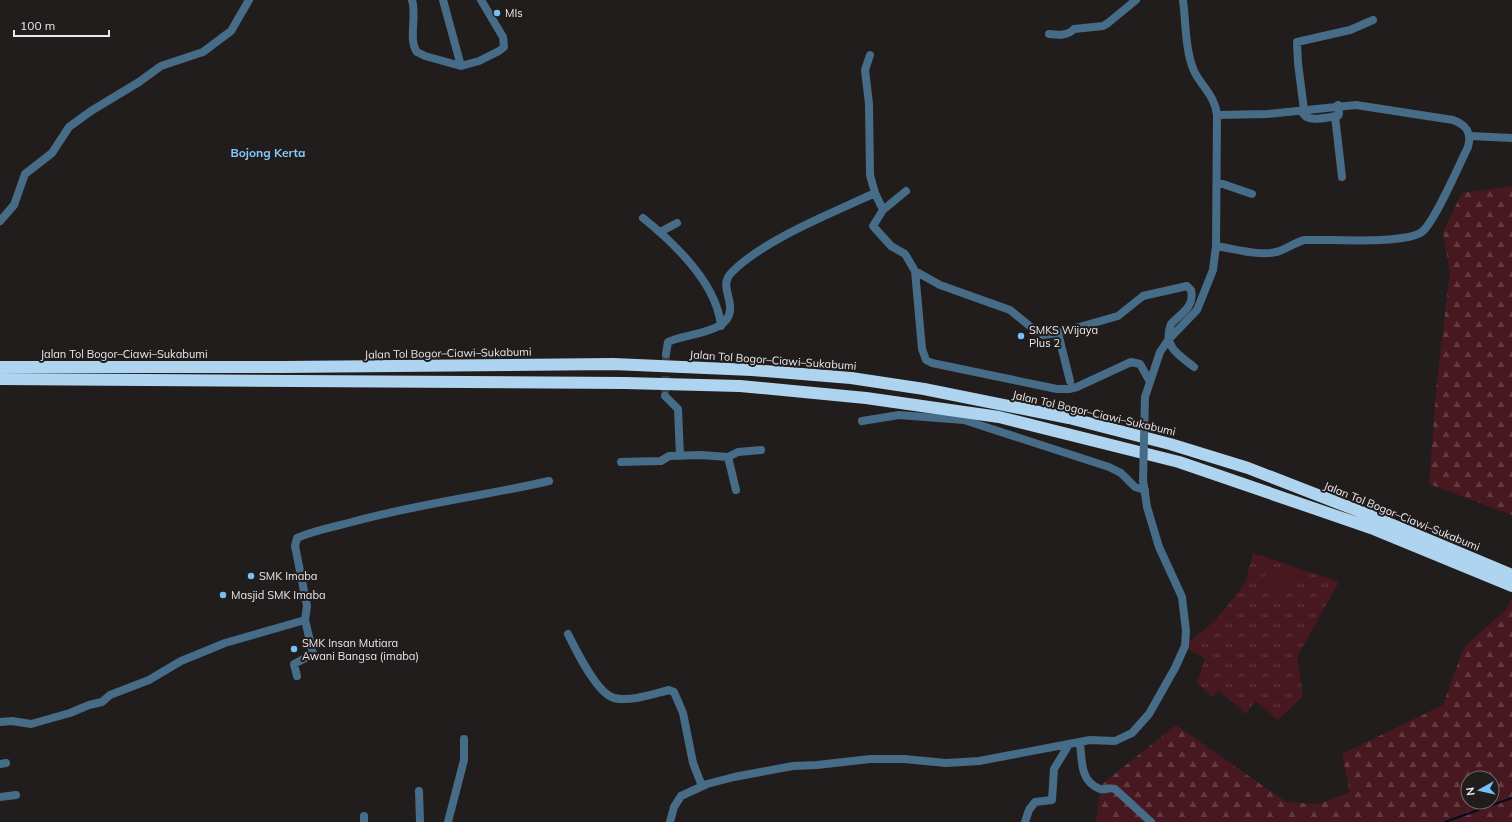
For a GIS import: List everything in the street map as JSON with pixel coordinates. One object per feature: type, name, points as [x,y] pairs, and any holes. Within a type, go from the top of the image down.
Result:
[{"type":"highway","name":"Jalan Tol Bogor–Ciawi–Sukabumi","points":[[0,367],[281,367],[613,364],[752,370],[851,378],[924,389],[1069,418],[1170,444],[1248,468],[1370,515],[1505,576],[1512,586]]},
{"type":"highway","name":"Jalan Tol Bogor–Ciawi–Sukabumi","points":[[0,379],[624,383],[740,386],[866,398],[999,417],[1179,462],[1505,576]]},
{"type":"street","points":[[0,221],[14,205],[25,174],[52,153],[69,127],[90,111],[139,82],[161,66],[203,52],[231,31],[249,0]]},
{"type":"street","points":[[412,0],[414,9],[414,44],[417,52],[425,56],[461,66],[479,61],[504,47],[503,37],[481,0]]},
{"type":"street","points":[[443,0],[461,66]]},
{"type":"street","points":[[1050,34],[1063,34],[1072,32],[1074,29],[1103,26],[1128,4],[1136,0]]},
{"type":"street","points":[[670,822],[674,807],[679,799],[690,791],[734,777],[793,766],[882,759],[904,759],[948,763],[979,761],[1068,746],[1090,740],[1115,741],[1132,733],[1144,721],[1158,699],[1185,646],[1186,625],[1182,597],[1159,547],[1147,507],[1143,480],[1145,397],[1160,352],[1169,339],[1190,320],[1200,307],[1211,278],[1216,246],[1217,115],[1213,98],[1197,76],[1192,64],[1183,0]]},
{"type":"street","points":[[1338,105],[1339,115],[1308,119],[1303,116],[1297,42],[1350,30],[1373,20]]},
{"type":"street","points":[[870,55],[865,70],[869,104],[870,175],[875,193],[883,210]]},
{"type":"street","points":[[1216,246],[1268,253],[1280,251],[1295,242],[1304,240],[1392,239],[1418,234],[1425,229],[1438,208],[1468,147],[1470,136],[1467,129],[1462,124],[1442,117],[1364,105],[1338,105],[1303,111],[1251,115],[1217,115]]},
{"type":"street","points":[[1335,116],[1342,177]]},
{"type":"street","points":[[1470,136],[1512,138]]},
{"type":"street","points":[[1217,182],[1252,194]]},
{"type":"street","points":[[906,191],[883,210],[873,227],[891,246],[905,254],[915,271],[922,349],[926,360],[932,363],[1057,389],[1069,389],[1131,362],[1140,364],[1150,380]]},
{"type":"street","points":[[666,354],[668,342],[715,329],[721,326],[729,317],[730,307],[725,286],[727,277],[732,272],[765,247],[875,193]]},
{"type":"street","points":[[643,218],[681,251],[705,285],[718,308],[721,326]]},
{"type":"street","points":[[660,232],[677,223]]},
{"type":"street","points":[[915,271],[940,285],[1010,310],[1040,334],[1058,333],[1121,315],[1145,295],[1187,286],[1191,290],[1191,301],[1187,309],[1171,324],[1169,339],[1174,352],[1194,367]]},
{"type":"street","points":[[1058,333],[1070,381]]},
{"type":"street","points":[[664,396],[678,409],[680,456]]},
{"type":"street","points":[[862,421],[899,415],[964,420],[1121,472],[1135,487],[1145,490]]},
{"type":"street","points":[[621,462],[661,461],[666,457],[680,456],[728,457],[742,451],[761,450]]},
{"type":"street","points":[[728,457],[736,490]]},
{"type":"street","points":[[297,676],[294,664],[313,654],[305,620],[307,606],[295,546],[297,538],[364,518],[434,502],[513,490],[549,481]]},
{"type":"street","points":[[0,722],[12,721],[31,724],[70,713],[89,705],[102,702],[110,695],[150,680],[181,661],[225,643],[305,620]]},
{"type":"street","points":[[568,634],[589,674],[609,696],[626,700],[669,690],[674,692],[679,702],[693,763],[702,786]]},
{"type":"street","points":[[448,822],[464,760],[464,739]]},
{"type":"street","points":[[1080,743],[1084,772],[1088,781],[1101,789],[1110,788],[1115,790],[1151,822]]},
{"type":"street","points":[[1025,822],[1033,803],[1052,800],[1054,771],[1068,746]]},
{"type":"street","points":[[419,791],[420,822]]},
{"type":"street","points":[[0,797],[16,795]]},
{"type":"green space","points":[[1512,186],[1512,515],[1429,484],[1437,381],[1450,272],[1443,232],[1462,193]]},
{"type":"green space","points":[[1253,553],[1339,582],[1297,657],[1303,696],[1278,720],[1255,701],[1246,714],[1219,691],[1212,697],[1197,683],[1205,658],[1189,650],[1190,641],[1216,620],[1245,583]]},
{"type":"green space","points":[[1270,565],[1293,575],[1285,596],[1261,586]]},
{"type":"green space","points":[[1512,597],[1512,822],[1096,822],[1101,785],[1176,725],[1286,802],[1319,804],[1350,792],[1342,754],[1443,705],[1464,647],[1507,609]]},
{"type":"waterway","points":[[1445,822],[1512,798]]},
{"type":"tunnel","points":[[665,396],[666,354]]},
{"type":"place","name":"MIs","points":[[497,13]]},
{"type":"place","name":"SMKS Wijaya Plus 2","points":[[1021,336]]},
{"type":"place","name":"SMK Imaba","points":[[251,576]]},
{"type":"place","name":"Masjid SMK Imaba","points":[[223,595]]},
{"type":"place","name":"SMK Insan Mutiara Awani Bangsa (imaba)","points":[[294,649]]},
{"type":"district","name":"Bojong Kerta","points":[[268,153]]}]
